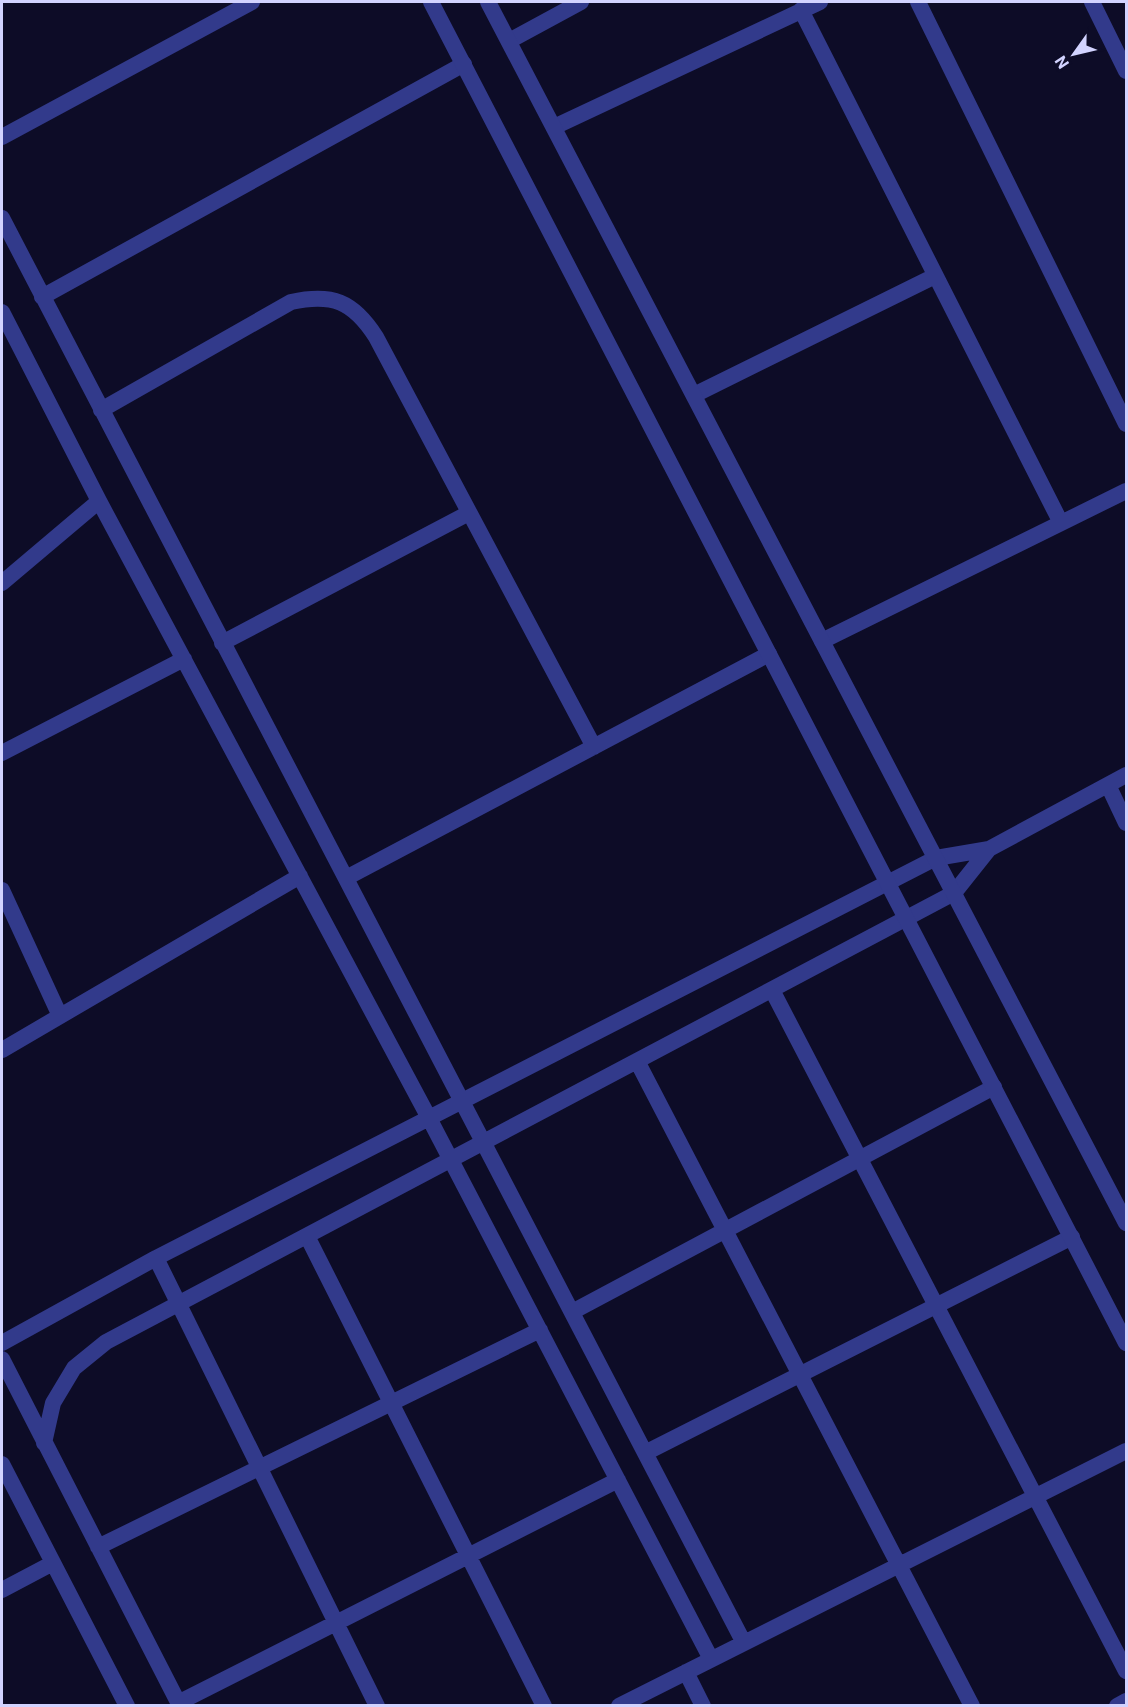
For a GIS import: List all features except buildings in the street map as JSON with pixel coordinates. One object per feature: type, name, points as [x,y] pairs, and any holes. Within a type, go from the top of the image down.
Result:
[{"type":"street","points":[[2,137],[252,2]]},
{"type":"street","points":[[431,2],[1126,1343]]},
{"type":"street","points":[[488,2],[1126,1223]]},
{"type":"street","points":[[509,41],[581,2]]},
{"type":"street","points":[[554,127],[820,2]]},
{"type":"street","points":[[918,2],[1126,424]]},
{"type":"street","points":[[1092,2],[1126,71]]},
{"type":"street","points":[[801,10],[1061,523]]},
{"type":"street","points":[[42,297],[464,64]]},
{"type":"street","points":[[2,218],[744,1643]]},
{"type":"street","points":[[694,394],[935,276]]},
{"type":"street","points":[[101,410],[291,302],[311,298],[331,299],[350,307],[365,320],[376,337],[594,747]]},
{"type":"street","points":[[2,312],[99,501],[429,1118],[711,1659]]},
{"type":"street","points":[[822,641],[1126,491]]},
{"type":"street","points":[[2,583],[99,501]]},
{"type":"street","points":[[222,643],[469,513]]},
{"type":"street","points":[[346,878],[769,654]]},
{"type":"street","points":[[2,753],[184,659]]},
{"type":"street","points":[[2,1343],[156,1258],[888,882],[936,858],[989,849],[1126,775]]},
{"type":"street","points":[[1108,785],[1126,823]]},
{"type":"street","points":[[44,1443],[53,1403],[74,1368],[106,1342],[954,893],[989,849]]},
{"type":"street","points":[[2,1050],[300,876]]},
{"type":"street","points":[[2,890],[60,1016]]},
{"type":"street","points":[[772,990],[1126,1671]]},
{"type":"street","points":[[637,1061],[972,1706]]},
{"type":"street","points":[[572,1312],[994,1087]]},
{"type":"street","points":[[307,1236],[544,1706]]},
{"type":"street","points":[[645,1453],[1072,1237]]},
{"type":"street","points":[[156,1258],[377,1706]]},
{"type":"street","points":[[98,1547],[540,1330]]},
{"type":"street","points":[[2,1359],[179,1704],[618,1480]]},
{"type":"street","points":[[619,1706],[1126,1451]]},
{"type":"street","points":[[2,1464],[127,1706]]},
{"type":"street","points":[[2,1590],[53,1563]]},
{"type":"street","points":[[686,1672],[703,1706]]},
{"type":"street","points":[[1117,1706],[1126,1701]]}]
